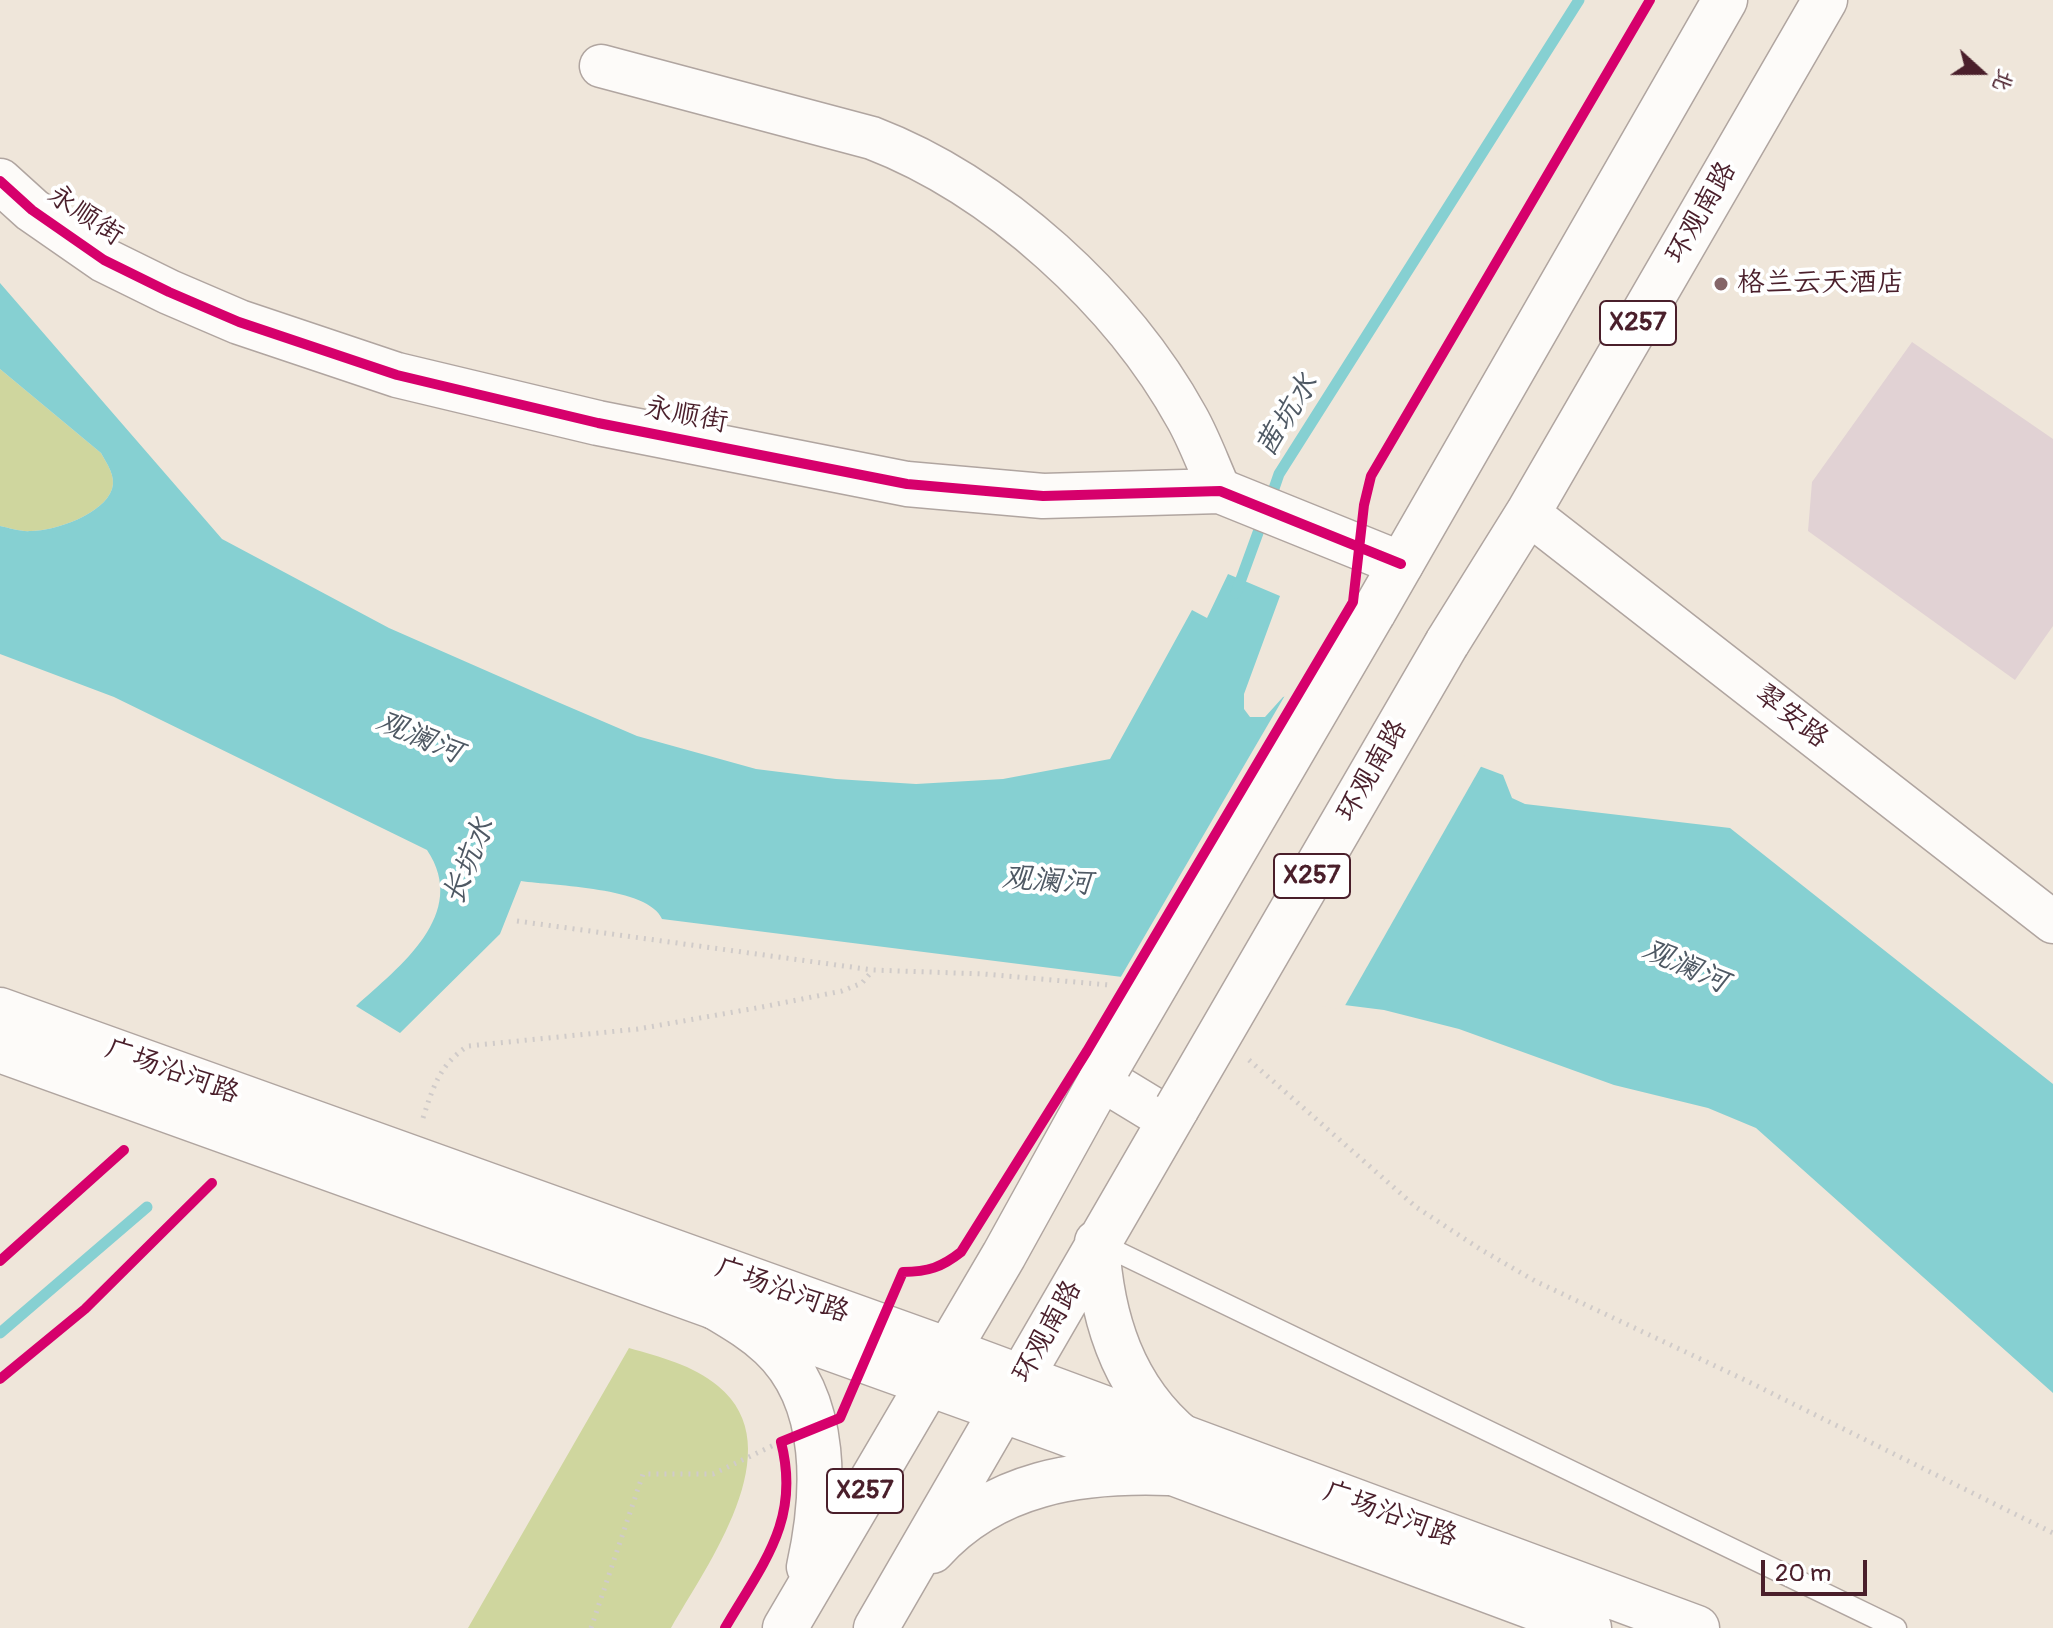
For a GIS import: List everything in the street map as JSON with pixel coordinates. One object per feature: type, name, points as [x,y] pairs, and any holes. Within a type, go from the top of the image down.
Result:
[{"type":"street","name":"X257","points":[[794,1612],[1725,0]]},
{"type":"street","name":"环观南路","points":[[876,1628],[1013,1394],[1097,1242],[1447,643],[1528,513],[1825,0]]},
{"type":"street","points":[[601,66],[872,138],[913,154],[950,174],[1039,241],[1101,300],[1187,418],[1232,495]]},
{"type":"street","name":"永顺街","points":[[0,181],[32,210],[104,260],[169,292],[239,322],[397,375],[488,399],[920,486],[1043,496],[1232,495],[1401,564]]},
{"type":"street","name":"翠安路","points":[[1528,513],[2053,922]]},
{"type":"street","name":"广场沿河路","points":[[0,1010],[1176,1456],[1589,1628]]},
{"type":"street","name":"广场沿河路","points":[[0,1050],[715,1307],[938,1367]]},
{"type":"street","points":[[1105,1071],[1174,1114]]},
{"type":"street","points":[[899,1589],[945,1537],[1006,1496],[1039,1483],[1176,1456],[1159,1419],[1124,1362],[1105,1309],[1097,1242]]},
{"type":"street","points":[[715,1307],[773,1347],[792,1374],[808,1407],[793,1442],[821,1475],[817,1529],[794,1612]]},
{"type":"street","name":"广场沿河路","points":[[1176,1456],[1697,1628]]},
{"type":"lane","points":[[1097,1242],[1896,1628]]},
{"type":"path","points":[[517,921],[873,970],[984,974],[1117,986]]},
{"type":"path","points":[[423,1118],[434,1082],[449,1058],[468,1046],[638,1029],[762,1007],[842,991],[862,983],[873,970]]},
{"type":"path","points":[[1248,1058],[1416,1207],[1480,1249],[1535,1281],[1758,1386],[2053,1533]]},
{"type":"path","points":[[591,1628],[643,1474],[713,1474],[793,1442]]},
{"type":"green space","points":[[0,369],[101,453],[112,475],[112,489],[107,498],[89,513],[41,530],[23,531],[0,526]]},
{"type":"green space","points":[[629,1348],[698,1372],[718,1386],[739,1412],[748,1441],[746,1473],[736,1507],[704,1573],[671,1628],[468,1628]]},
{"type":"water","name":"观澜河","points":[[0,283],[222,539],[389,628],[637,736],[756,769],[836,779],[916,784],[1003,779],[1110,759],[1192,610],[1207,618],[1228,574],[1280,596],[1244,694],[1244,709],[1250,717],[1265,717],[1283,697],[1291,695],[1503,775],[1512,798],[1525,804],[1730,828],[2053,1084],[2053,1393],[1756,1128],[1708,1108],[1614,1085],[1459,1029],[1384,1010],[662,919],[654,908],[620,894],[521,881],[500,934],[400,1033],[356,1006],[409,956],[435,917],[440,896],[438,873],[427,850],[114,697],[0,654],[0,526],[41,530],[78,519],[107,498],[113,479],[101,453],[0,369]]},
{"type":"pier","points":[[1292,691],[1483,763],[1343,1009],[1119,980],[1287,692]]},
{"type":"building","points":[[1912,342],[2053,439],[2053,626],[2015,680],[1808,531],[1812,482]]},
{"type":"waterway","name":"茜坑水","points":[[1269,503],[1279,474],[1579,0]]},
{"type":"waterway","name":"茜坑水","points":[[1236,593],[1263,519]]},
{"type":"waterway","name":"长坑水","points":[[0,1333],[147,1207]]},
{"type":"cycle path","points":[[725,1628],[765,1561],[782,1518],[786,1470],[781,1442],[840,1418],[903,1272],[934,1268],[961,1252],[1087,1051],[1353,602],[1364,505],[1371,476],[1650,0]]},
{"type":"cycle path","points":[[0,181],[32,210],[104,260],[169,292],[239,322],[397,375],[598,423],[907,484],[1043,496],[1220,491],[1401,564]]},
{"type":"cycle path","points":[[0,1261],[124,1150]]},
{"type":"cycle path","points":[[0,1379],[85,1309],[212,1183]]},
{"type":"place","name":"格兰云天酒店","points":[[1721,284]]}]
